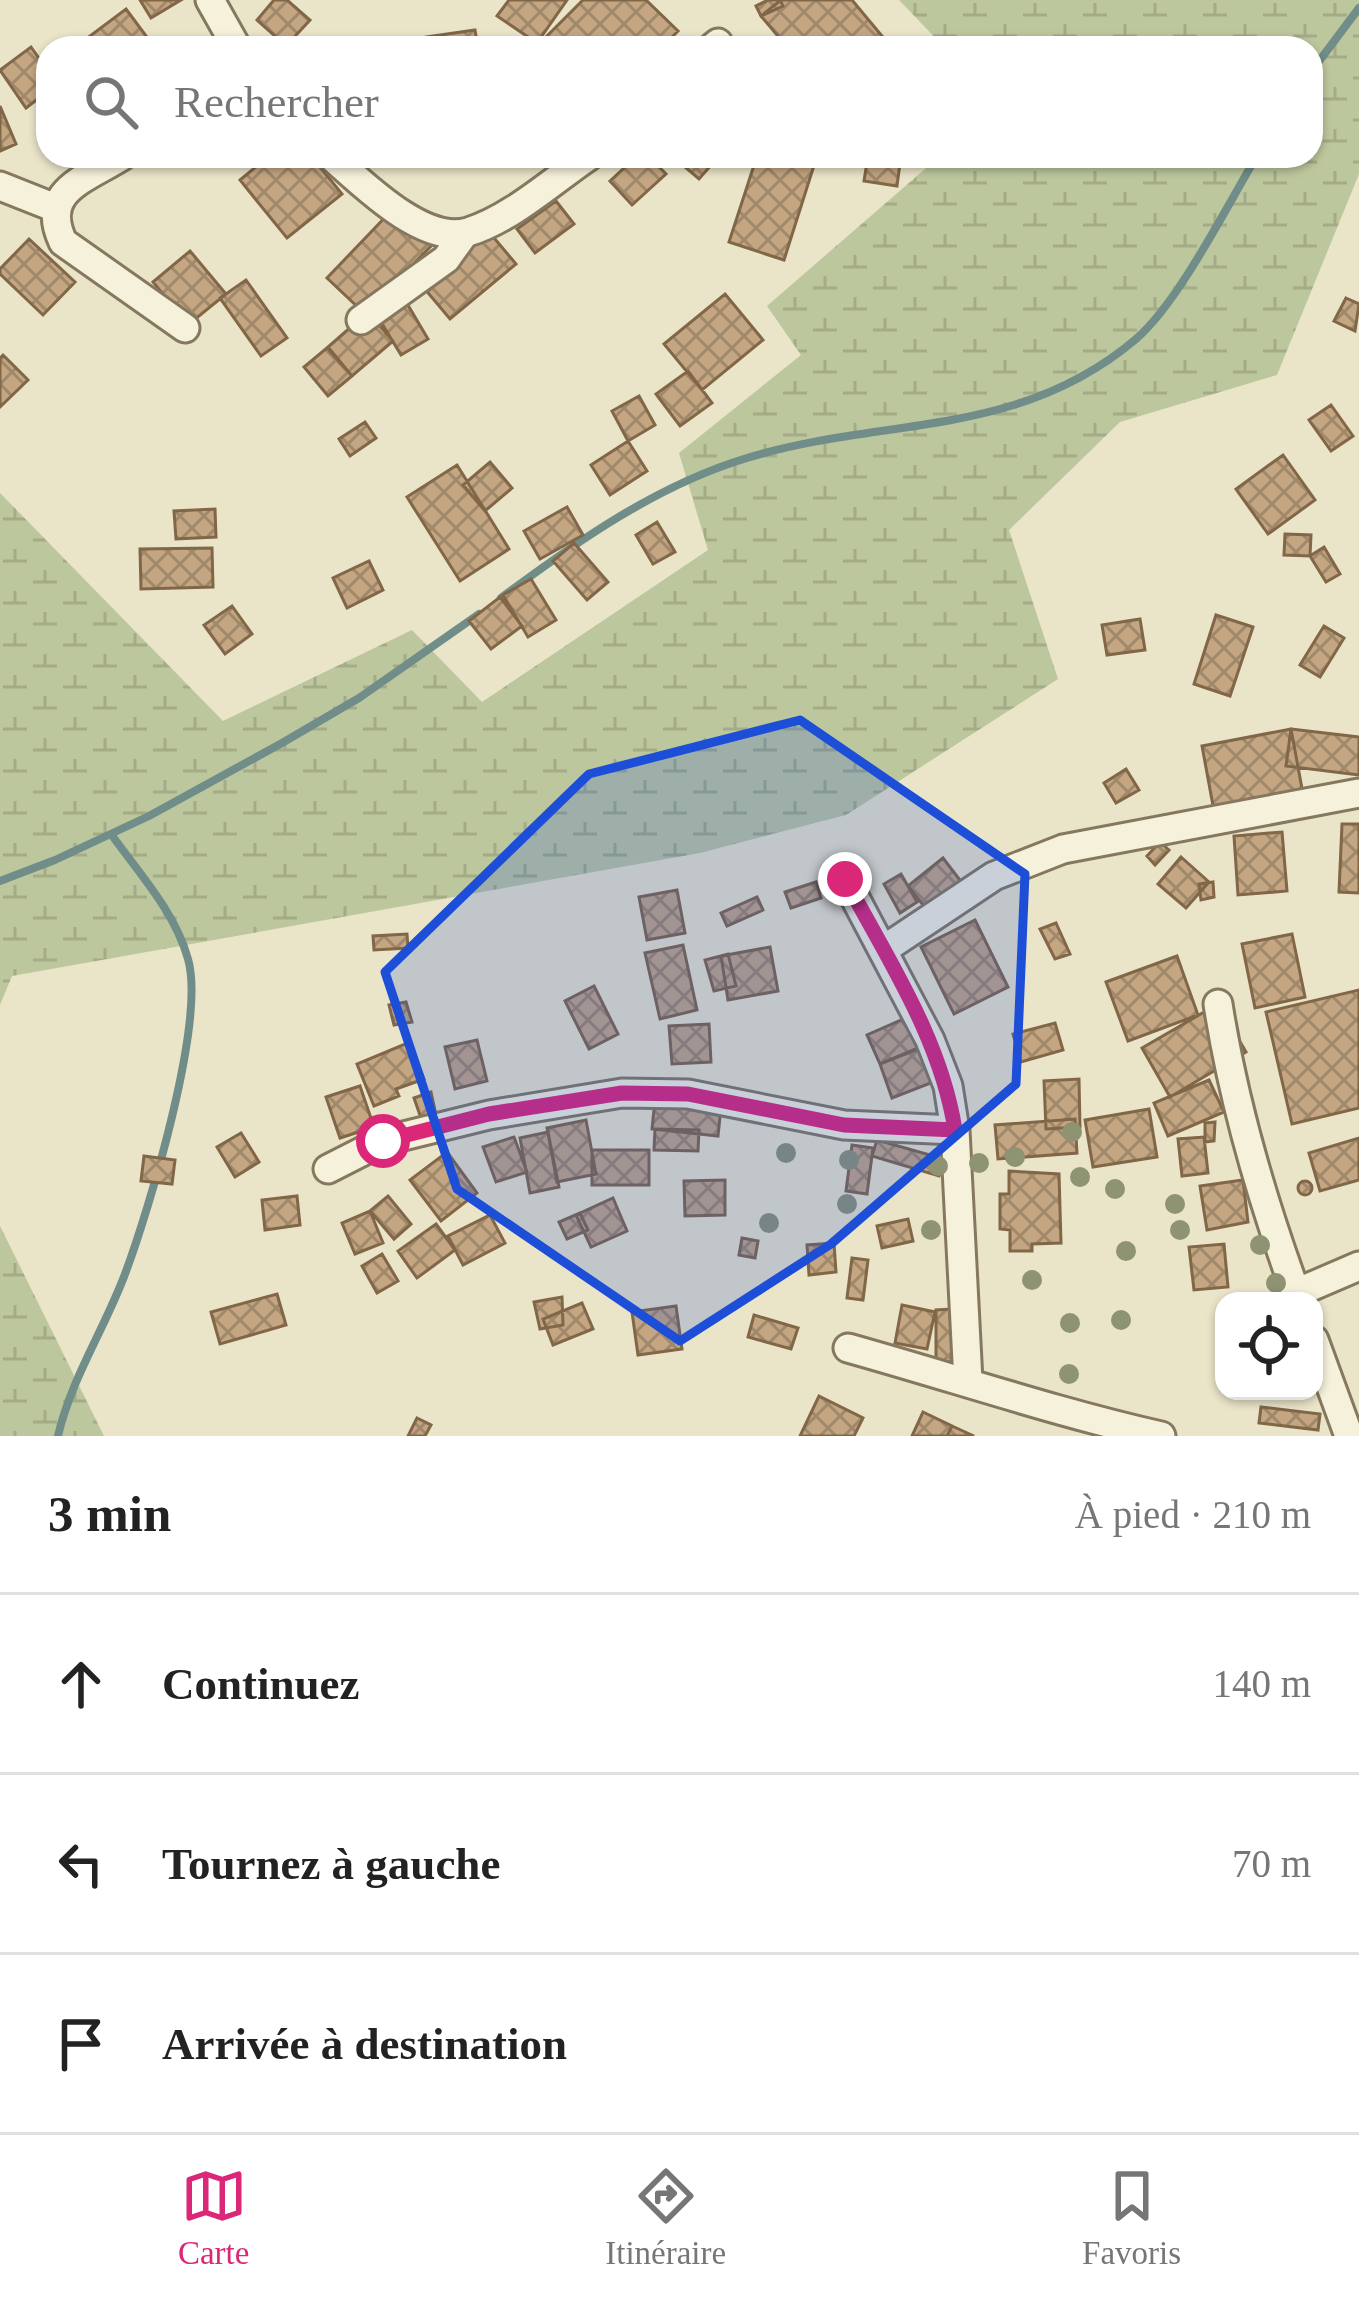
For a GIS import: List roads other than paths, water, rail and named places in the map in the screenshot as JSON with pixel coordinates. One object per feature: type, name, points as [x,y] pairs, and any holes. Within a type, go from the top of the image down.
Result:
[{"type":"street","points":[[211,0],[230,36]]},
{"type":"street","points":[[103,168],[66,191],[53,207],[53,222],[63,242],[184,328]]},
{"type":"street","points":[[345,168],[393,208],[424,226],[464,234]]},
{"type":"street","points":[[361,320],[446,259],[464,234],[496,219],[572,168]]},
{"type":"street","points":[[0,186],[53,207]]},
{"type":"street","points":[[883,950],[994,876],[1063,849],[1359,793]]},
{"type":"street","points":[[845,879],[930,1040],[948,1086],[955,1130],[968,1382]]},
{"type":"street","points":[[1218,1004],[1252,1162],[1296,1292]]},
{"type":"street","points":[[328,1169],[383,1141],[489,1114],[622,1093],[688,1094],[844,1125],[955,1130]]},
{"type":"street","points":[[1308,1292],[1359,1266]]},
{"type":"street","points":[[848,1348],[1068,1415],[1161,1436]]},
{"type":"street","points":[[1323,1365],[1349,1436]]},
{"type":"waterway","points":[[1323,56],[1359,8]]},
{"type":"waterway","points":[[501,598],[618,517],[714,469],[798,445],[996,410],[1091,371],[1136,339],[1169,302],[1250,168]]},
{"type":"waterway","points":[[0,881],[149,816],[282,743],[359,698],[479,614]]},
{"type":"waterway","points":[[58,1436],[71,1394],[135,1245],[172,1116],[189,1025],[191,988],[182,942],[155,894],[111,834]]}]
